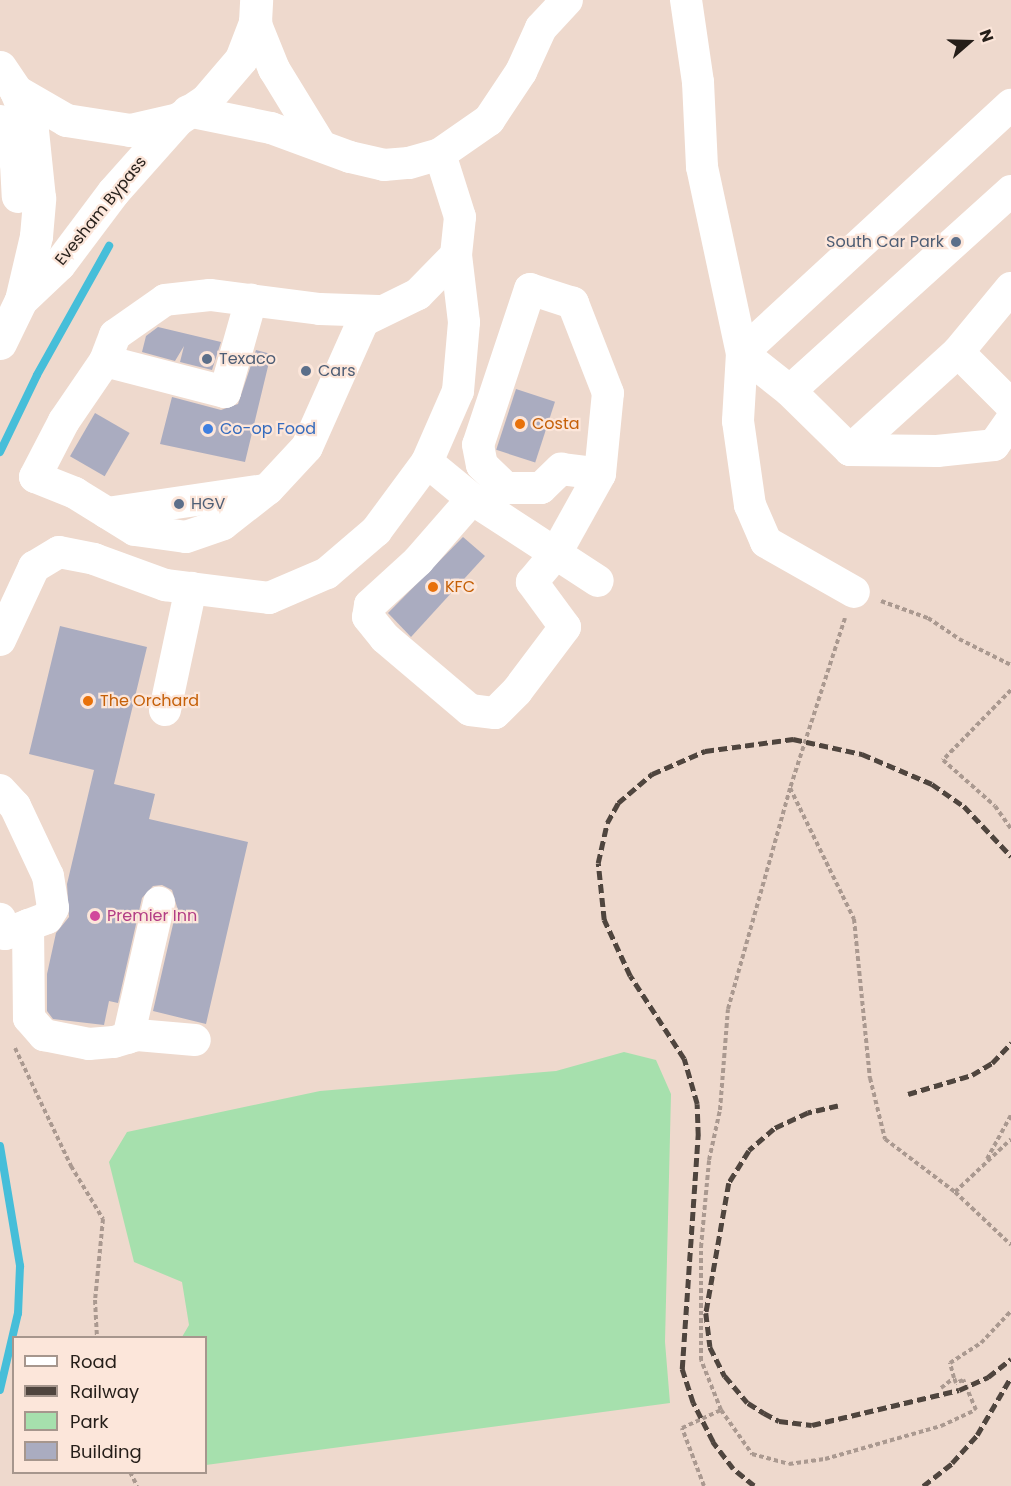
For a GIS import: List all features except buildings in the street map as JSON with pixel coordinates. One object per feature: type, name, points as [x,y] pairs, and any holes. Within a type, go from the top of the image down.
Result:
[{"type":"highway","points":[[8,79],[66,120],[97,128],[130,130],[183,115],[206,100],[241,59],[256,11]]},
{"type":"highway","name":"Evesham Bypass","points":[[0,343],[10,294],[36,236],[39,198],[32,130],[8,79]]},
{"type":"highway","name":"Evesham Bypass","points":[[10,294],[59,264],[113,192],[183,115]]},
{"type":"highway","points":[[0,121],[16,163],[18,192],[18,226],[10,294]]},
{"type":"street","points":[[183,115],[243,121],[320,144],[350,157],[384,165],[409,163],[440,154],[489,120],[521,72],[541,28],[567,0]]},
{"type":"street","points":[[686,0],[698,82],[702,168],[742,353],[738,421],[750,505],[766,542],[854,592]]},
{"type":"street","points":[[256,11],[274,69],[320,144]]},
{"type":"street","points":[[742,353],[1011,105]]},
{"type":"street","points":[[0,640],[34,567],[59,552],[94,559],[165,585],[269,598],[327,573],[376,531],[427,462],[458,390],[464,322],[456,255],[460,217],[440,154]]},
{"type":"street","points":[[790,391],[1011,191]]},
{"type":"street","points":[[378,311],[321,309],[210,295],[165,300],[115,335],[105,361],[64,421],[35,477],[75,493],[135,530],[186,537],[223,524],[268,489],[307,447],[353,338],[363,321],[378,311],[418,294],[456,255]]},
{"type":"street","points":[[850,450],[958,352],[1011,288]]},
{"type":"street","points":[[472,498],[418,561],[370,604],[368,616],[386,638],[470,710],[495,713],[517,691],[565,627],[532,582],[556,553],[600,474],[608,393],[573,303],[530,289],[478,445],[482,465],[506,488],[541,488],[561,469],[600,474]]},
{"type":"street","points":[[105,361],[225,392],[251,300]]},
{"type":"street","points":[[958,352],[1011,405]]},
{"type":"street","points":[[742,353],[790,391],[850,450],[937,451],[994,445],[1011,421]]},
{"type":"street","points":[[427,462],[472,498],[598,581]]},
{"type":"street","points":[[165,710],[191,588]]},
{"type":"street","points":[[0,790],[15,806],[48,876],[53,908],[47,918],[14,922],[29,1018],[44,1035],[89,1044],[137,1035],[195,1040]]},
{"type":"street","points":[[128,1038],[159,903]]},
{"type":"path","points":[[1011,665],[928,618],[854,592],[804,735],[728,1009],[720,1110],[709,1160],[701,1247],[701,1360],[721,1410],[752,1454],[789,1464],[825,1459],[941,1426],[976,1410],[963,1380],[956,1383],[950,1363],[981,1343],[1011,1311]]},
{"type":"path","points":[[1011,690],[943,760],[995,806],[1011,829]]},
{"type":"path","points":[[790,788],[854,920],[870,1078],[885,1139],[955,1192],[1011,1245]]},
{"type":"path","points":[[12,1042],[71,1166],[103,1220],[95,1300],[97,1336]]},
{"type":"path","points":[[985,1163],[1011,1115]]},
{"type":"path","points":[[955,1192],[1011,1138]]},
{"type":"path","points":[[941,1388],[954,1378]]},
{"type":"path","points":[[704,1486],[682,1428],[721,1410]]},
{"type":"green space","points":[[624,1052],[656,1060],[671,1094],[665,1342],[670,1403],[207,1465],[207,1336],[183,1336],[189,1325],[182,1282],[134,1262],[109,1162],[127,1132],[320,1091],[556,1071]]},
{"type":"waterway","points":[[0,452],[37,375],[109,246]]},
{"type":"waterway","points":[[0,1146],[20,1266],[18,1313],[13,1336]]},
{"type":"waterway","points":[[0,1390],[12,1339]]},
{"type":"railway","points":[[754,1486],[733,1469],[713,1442],[693,1403],[682,1369],[698,1136],[697,1104],[684,1059],[630,976],[604,920],[598,863],[607,823],[618,803],[652,774],[705,751],[793,739],[862,754],[932,784],[964,806],[1011,856]]},
{"type":"railway","points":[[908,1094],[972,1075],[992,1063],[1011,1043]]},
{"type":"railway","points":[[838,1106],[808,1113],[774,1129],[749,1151],[729,1183],[706,1313],[710,1347],[725,1376],[748,1403],[764,1413],[779,1421],[812,1425],[959,1390],[988,1377],[1011,1359]]},
{"type":"railway","points":[[923,1486],[952,1463],[977,1435],[1011,1377]]},
{"type":"place","name":"South Car Park","points":[[956,242]]},
{"type":"place","name":"Texaco","points":[[207,359]]},
{"type":"place","name":"Cars","points":[[306,371]]},
{"type":"place","name":"Costa","points":[[520,424]]},
{"type":"place","name":"Co-op Food","points":[[208,429]]},
{"type":"place","name":"HGV","points":[[179,504]]},
{"type":"place","name":"KFC","points":[[433,587]]},
{"type":"place","name":"The Orchard","points":[[88,701]]},
{"type":"place","name":"Premier Inn","points":[[95,916]]}]
